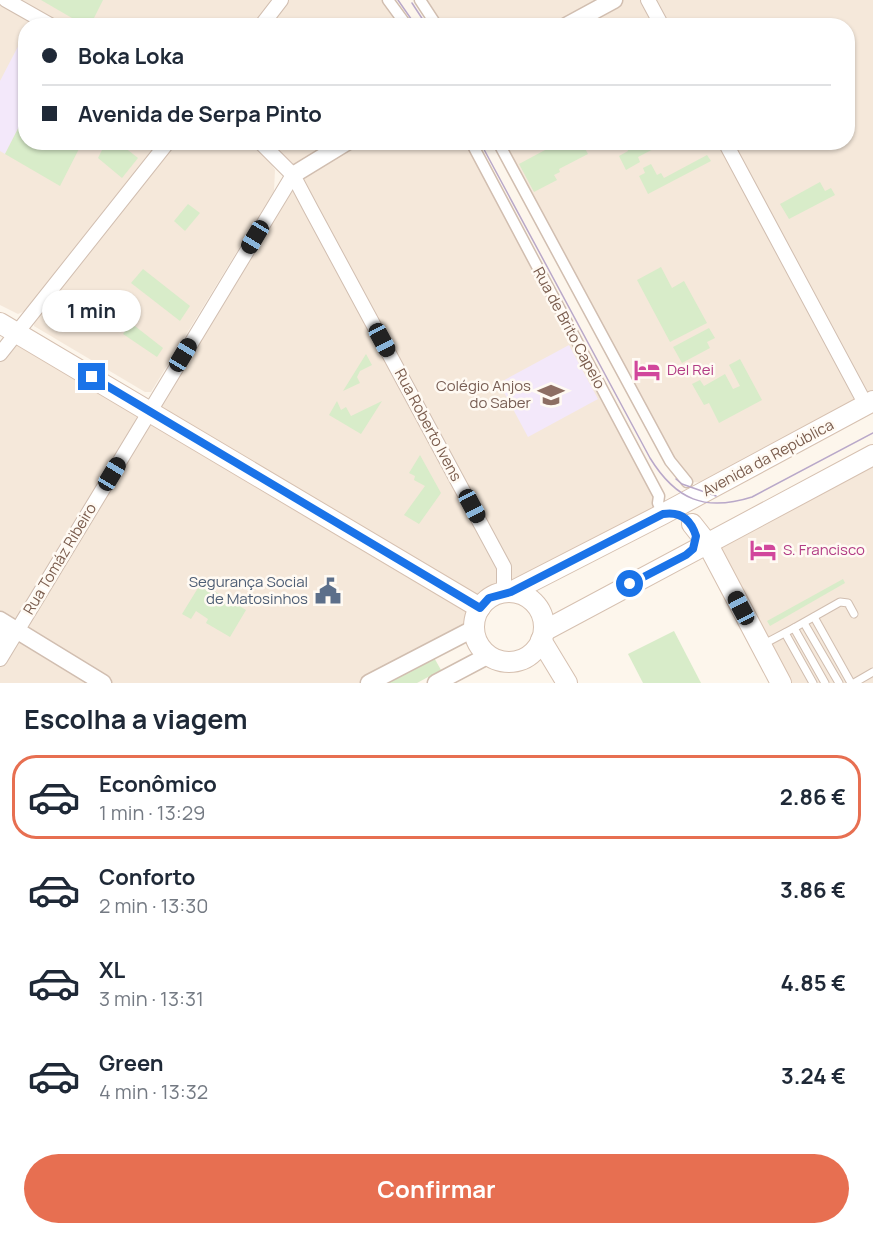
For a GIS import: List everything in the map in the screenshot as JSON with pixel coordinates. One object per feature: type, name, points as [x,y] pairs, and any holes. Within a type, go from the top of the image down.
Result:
[{"type":"main road","points":[[0,323],[480,608]]},
{"type":"main road","name":"Avenida da República","points":[[507,593],[663,514],[869,403]]},
{"type":"main road","points":[[565,679],[542,635],[539,609],[531,600],[507,593],[489,598],[480,608],[475,628],[478,643],[489,655],[509,662],[519,660],[536,649],[542,635],[707,543],[873,455]]},
{"type":"main road","points":[[663,514],[681,515],[692,524],[707,543],[781,683]]},
{"type":"main road","points":[[686,555],[693,549],[696,540],[692,524]]},
{"type":"main road","points":[[519,660],[536,664],[565,679]]},
{"type":"street","points":[[6,0],[38,18]]},
{"type":"street","points":[[267,18],[281,0]]},
{"type":"street","points":[[388,0],[401,18]]},
{"type":"street","points":[[420,0],[432,18]]},
{"type":"street","points":[[581,18],[614,0]]},
{"type":"street","points":[[648,0],[658,18]]},
{"type":"street","points":[[0,354],[162,150]]},
{"type":"street","name":"Rua Roberto Ivens","points":[[268,150],[292,175],[504,567],[507,593]]},
{"type":"street","name":"Rua Tomáz Ribeiro","points":[[0,659],[8,629],[149,411],[292,175],[334,150]]},
{"type":"street","name":"Rua de Brito Capelo","points":[[475,150],[659,496],[658,503],[663,514]]},
{"type":"street","name":"Rua de Brito Capelo","points":[[502,150],[670,461],[687,482]]},
{"type":"street","points":[[729,150],[869,403]]},
{"type":"street","points":[[0,620],[8,629],[103,683]]},
{"type":"street","points":[[369,683],[475,628]]},
{"type":"street","points":[[0,641],[8,629]]},
{"type":"street","points":[[436,683],[489,655]]},
{"type":"lane","points":[[761,646],[844,601],[854,614]]},
{"type":"lane","points":[[814,617],[853,683],[873,672]]},
{"type":"lane","points":[[804,623],[838,683]]},
{"type":"lane","points":[[794,628],[825,683]]},
{"type":"lane","points":[[785,633],[813,683]]},
{"type":"shaded area","points":[[0,0],[32,18],[18,18],[18,150],[152,150],[25,311],[18,314],[0,305]]},
{"type":"shaded area","points":[[6,0],[388,0],[402,18],[39,18]]},
{"type":"shaded area","points":[[420,0],[873,0],[873,401],[721,483],[687,482],[503,150],[855,150],[855,18],[432,18]]},
{"type":"shaded area","points":[[18,46],[18,129],[5,154],[0,151],[0,81]]},
{"type":"shaded area","points":[[169,150],[257,150],[266,156],[275,170],[274,191],[151,392],[145,392],[34,326],[35,314]]},
{"type":"shaded area","points":[[266,150],[475,150],[663,514],[489,598],[480,608],[475,628],[369,683],[0,683],[0,620],[17,630],[156,410],[295,181]]},
{"type":"shaded area","points":[[13,343],[139,416],[15,624],[0,615],[0,359]]},
{"type":"shaded area","name":"Colégio Anjos do Saber","points":[[569,345],[598,399],[528,437],[499,383]]},
{"type":"shaded area","points":[[873,455],[873,683],[781,683],[707,543]]},
{"type":"green space","points":[[41,0],[103,0],[94,18],[72,18]]},
{"type":"green space","points":[[18,129],[18,150],[78,150],[60,186],[5,154]]},
{"type":"green space","points":[[102,150],[128,150],[138,158],[122,178],[98,158]]},
{"type":"green space","points":[[545,150],[586,150],[588,154],[559,169],[560,172],[554,175],[557,180],[534,192],[519,164]]},
{"type":"green space","points":[[652,150],[638,157],[640,162],[626,170],[619,156],[628,151]]},
{"type":"green space","points":[[707,155],[711,161],[648,194],[639,176],[645,173],[643,168],[651,164],[657,175],[661,173],[664,178]]},
{"type":"green space","points":[[820,182],[825,191],[831,188],[835,195],[789,219],[780,204]]},
{"type":"green space","points":[[188,204],[200,213],[185,231],[174,221]]},
{"type":"green space","points":[[661,267],[672,288],[684,281],[707,323],[670,342],[637,280]]},
{"type":"green space","points":[[143,269],[190,306],[180,321],[131,283]]},
{"type":"green space","points":[[131,323],[163,348],[157,357],[123,334]]},
{"type":"green space","points":[[709,328],[715,338],[707,342],[710,348],[682,363],[673,347]]},
{"type":"green space","points":[[366,354],[372,365],[360,371],[357,377],[360,383],[343,391]]},
{"type":"green space","points":[[740,359],[762,400],[719,423],[709,403],[704,405],[692,384],[700,380],[704,386],[725,374],[733,389],[740,386],[729,365]]},
{"type":"green space","points":[[337,401],[341,410],[346,407],[351,416],[382,401],[361,434],[329,415]]},
{"type":"green space","points":[[420,455],[441,493],[419,524],[404,515],[425,486],[414,480],[415,476],[409,473]]},
{"type":"green space","points":[[843,579],[845,583],[770,626],[767,621]]},
{"type":"green space","points":[[201,583],[246,610],[230,637],[206,623],[208,619],[196,611],[191,619],[182,614]]},
{"type":"green space","points":[[674,631],[701,683],[643,683],[628,654]]},
{"type":"green space","points":[[432,654],[441,670],[417,683],[377,683]]},
{"type":"tram line","points":[[398,0],[410,18]]},
{"type":"tram line","points":[[412,3],[422,18]]},
{"type":"tram line","points":[[484,150],[650,458],[670,484],[681,493],[693,499],[720,503],[752,497],[873,433]]},
{"type":"tram line","points":[[676,479],[682,484],[716,496]]},
{"type":"place","name":"Del Rei","points":[[647,370]]},
{"type":"place","name":"Colégio Anjos do Saber","points":[[551,395]]},
{"type":"place","name":"S. Francisco","points":[[763,550]]},
{"type":"place","name":"Segurança Social de Matosinhos","points":[[328,591]]},
{"type":"route","points":[[92,377],[480,608],[489,598],[511,592],[663,514],[681,515],[687,519],[692,524],[696,536],[693,549],[686,555],[630,584]]}]
